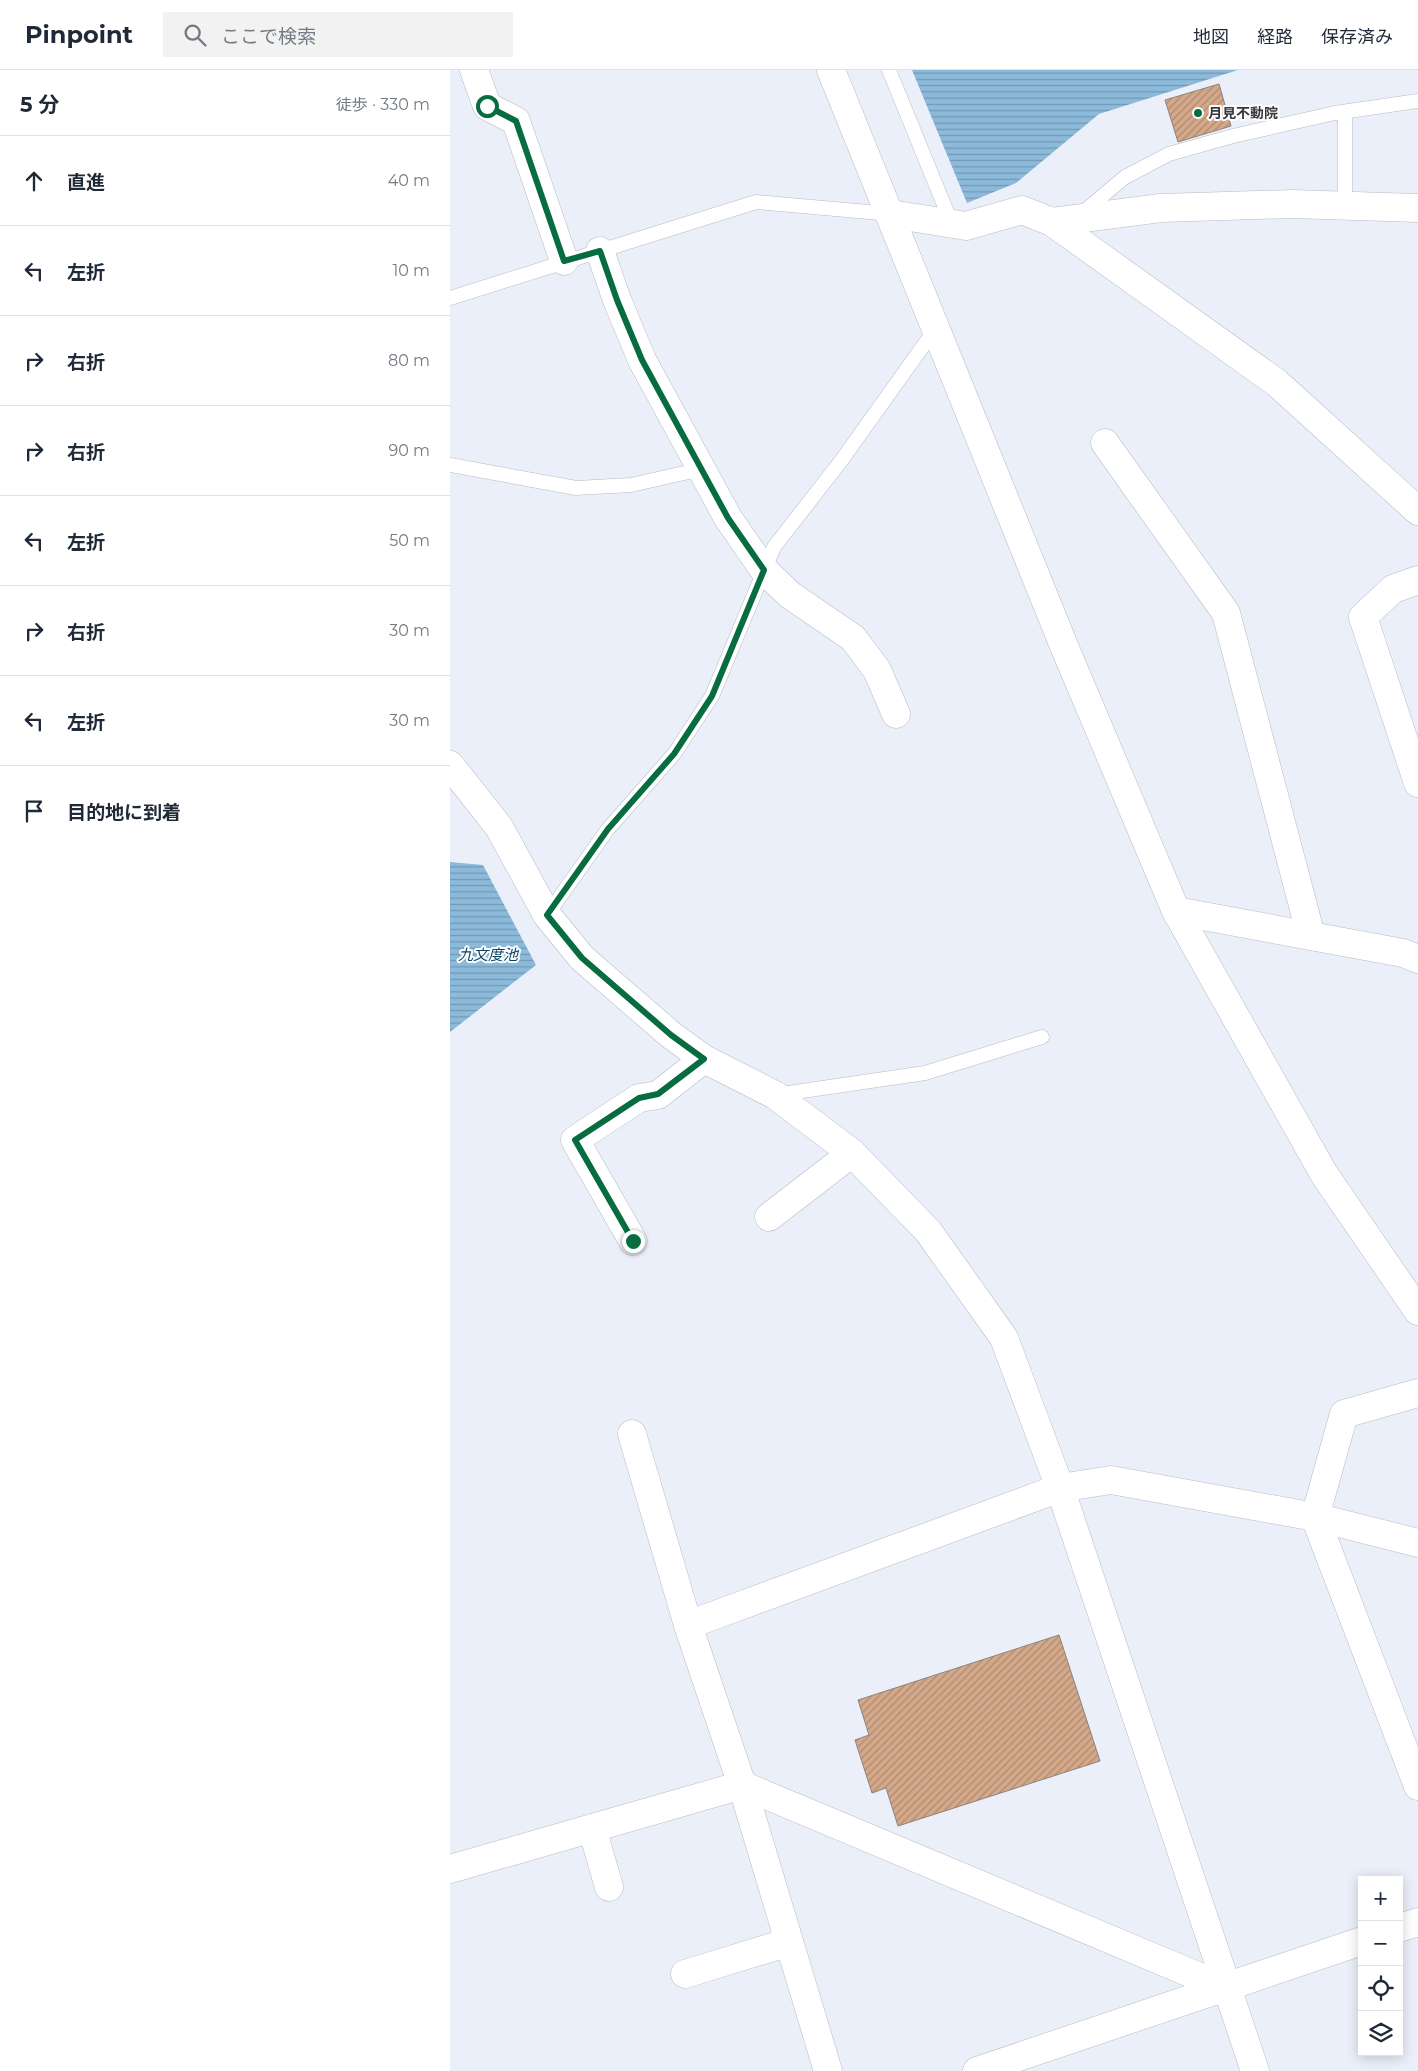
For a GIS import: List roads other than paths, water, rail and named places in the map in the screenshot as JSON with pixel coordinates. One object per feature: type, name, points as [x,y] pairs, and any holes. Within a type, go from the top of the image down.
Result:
[{"type":"street","points":[[474,70],[487,106],[516,121],[564,261]]},
{"type":"street","points":[[831,70],[891,214],[1064,646],[1176,911],[1324,1174],[1418,1312]]},
{"type":"street","points":[[891,214],[951,222],[966,226],[1022,210],[1064,220],[1161,208],[1292,204],[1418,208]]},
{"type":"street","points":[[1064,220],[1276,382],[1416,508]]},
{"type":"street","points":[[600,251],[617,300],[642,360],[728,518],[764,570],[790,595],[853,638],[877,670],[896,714]]},
{"type":"street","points":[[1104,443],[1226,614],[1311,936]]},
{"type":"street","points":[[1418,580],[1393,590],[1363,617],[1418,783]]},
{"type":"street","points":[[450,765],[498,827],[547,915],[582,958],[671,1035],[704,1059],[775,1095],[852,1153],[928,1231],[1004,1338],[1060,1488],[1255,2071]]},
{"type":"street","points":[[1176,911],[1403,953],[1418,959]]},
{"type":"street","points":[[633,1241],[575,1140],[639,1098],[658,1094],[704,1059]]},
{"type":"street","points":[[769,1217],[852,1153]]},
{"type":"street","points":[[1418,1393],[1344,1414],[1315,1518],[1418,1786]]},
{"type":"street","points":[[632,1434],[688,1625],[742,1785],[828,2071]]},
{"type":"street","points":[[688,1625],[1060,1488],[1112,1480],[1315,1518],[1418,1543]]},
{"type":"street","points":[[450,1869],[742,1785],[1226,1988]]},
{"type":"street","points":[[592,1828],[609,1887]]},
{"type":"street","points":[[1403,1927],[1418,1922]]},
{"type":"street","points":[[685,1974],[789,1942]]},
{"type":"street","points":[[978,2071],[1358,1942]]},
{"type":"lane","points":[[889,70],[951,222]]},
{"type":"lane","points":[[1064,220],[1125,177],[1170,154],[1233,136],[1345,112],[1418,101]]},
{"type":"lane","points":[[1345,112],[1345,206]]},
{"type":"lane","points":[[450,298],[756,202],[891,214]]},
{"type":"lane","points":[[547,915],[608,829],[674,754],[712,696],[774,547],[841,461],[936,328]]},
{"type":"lane","points":[[450,465],[576,488],[631,485],[702,470]]},
{"type":"lane","points":[[775,1095],[924,1073],[1042,1037]]},
{"type":"water","points":[[912,70],[1238,70],[1099,114],[1016,183],[967,203]]},
{"type":"water","name":"九文度池","points":[[450,862],[483,865],[536,965],[450,1032]]},
{"type":"place","name":"月見不動院","points":[[1198,113]]}]
